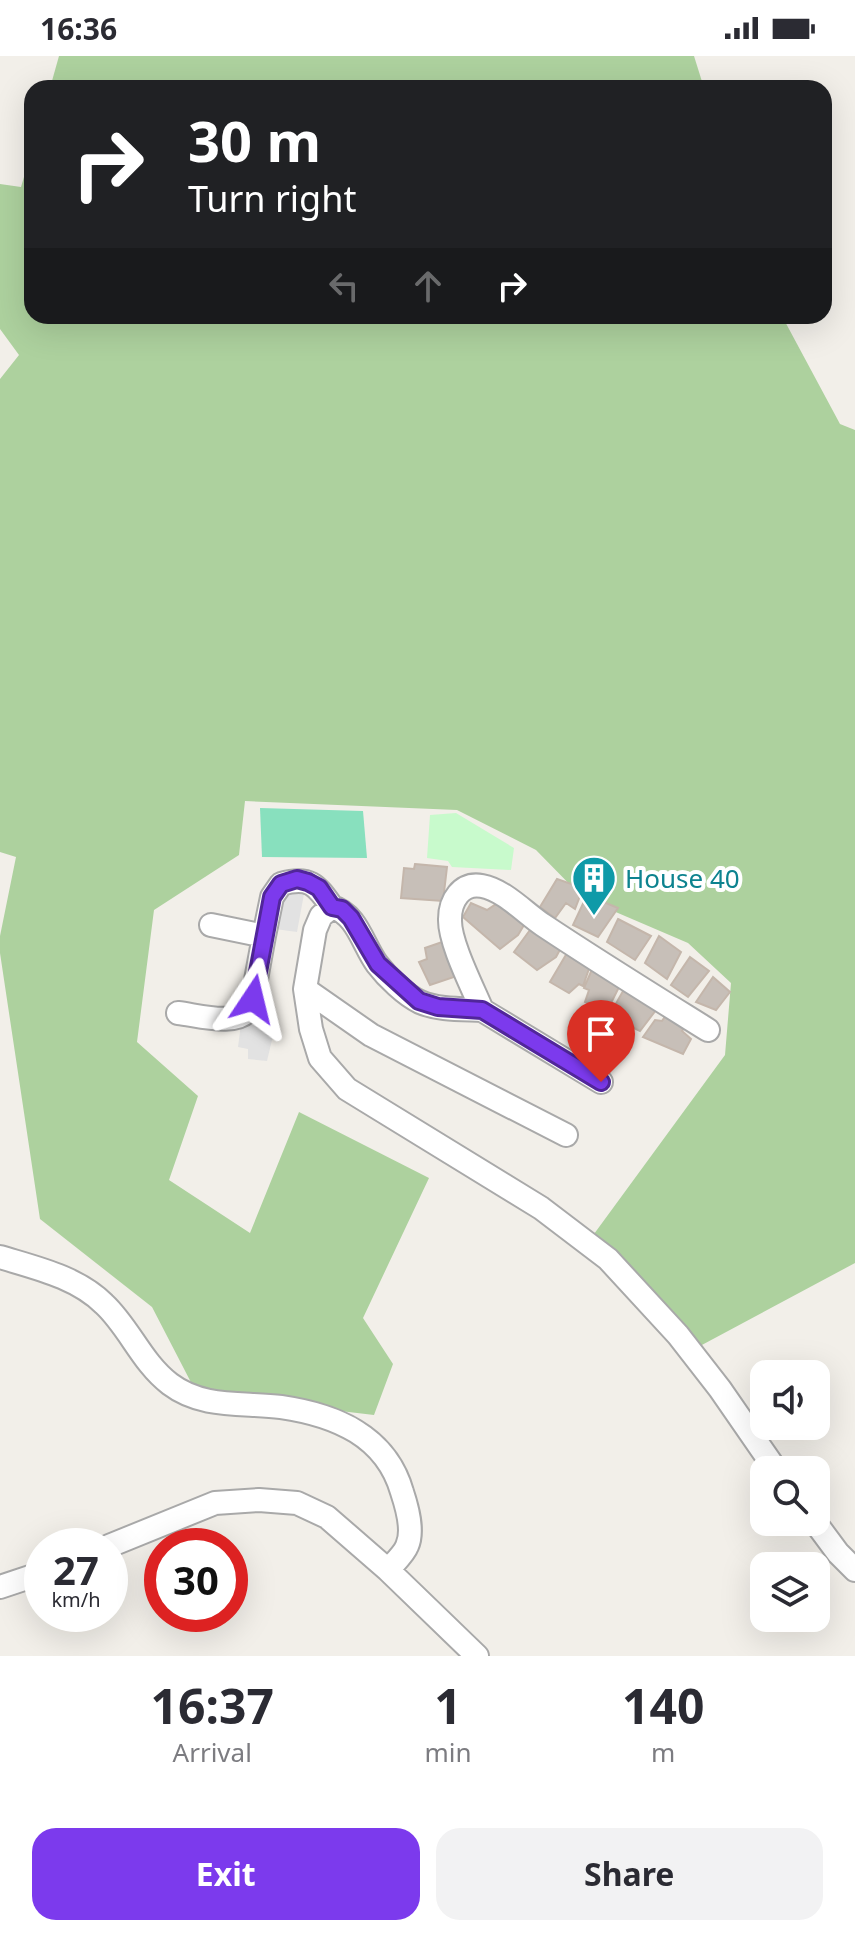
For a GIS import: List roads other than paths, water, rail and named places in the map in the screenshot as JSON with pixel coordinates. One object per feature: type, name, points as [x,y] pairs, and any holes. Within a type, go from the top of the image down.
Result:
[{"type":"street","points":[[178,1013],[227,1018],[247,1013],[253,999],[272,897],[281,884],[297,879],[319,888],[332,907],[342,909],[351,918],[378,964],[419,1001],[438,1007],[482,1010],[601,1082]]},
{"type":"street","points":[[482,1010],[453,940],[449,921],[452,904],[459,892],[473,885],[494,889],[540,923],[708,1030]]},
{"type":"street","points":[[332,907],[321,916],[315,930],[305,989],[311,1029],[320,1058],[347,1089],[541,1208],[608,1259],[678,1335],[766,1456]]},
{"type":"street","points":[[211,925],[264,936]]},
{"type":"street","points":[[305,989],[371,1035],[566,1135]]},
{"type":"street","points":[[0,1257],[84,1287],[106,1305],[169,1383],[194,1397],[237,1406],[280,1407],[318,1415],[357,1431],[385,1454],[397,1475],[408,1511],[408,1545],[388,1570]]},
{"type":"street","points":[[128,1538],[215,1503],[259,1500],[297,1503],[327,1517],[388,1570],[477,1656]]},
{"type":"street","points":[[825,1536],[855,1570]]},
{"type":"street","points":[[0,1587],[24,1579]]},
{"type":"place","name":"House 40","points":[[594,917]]}]
